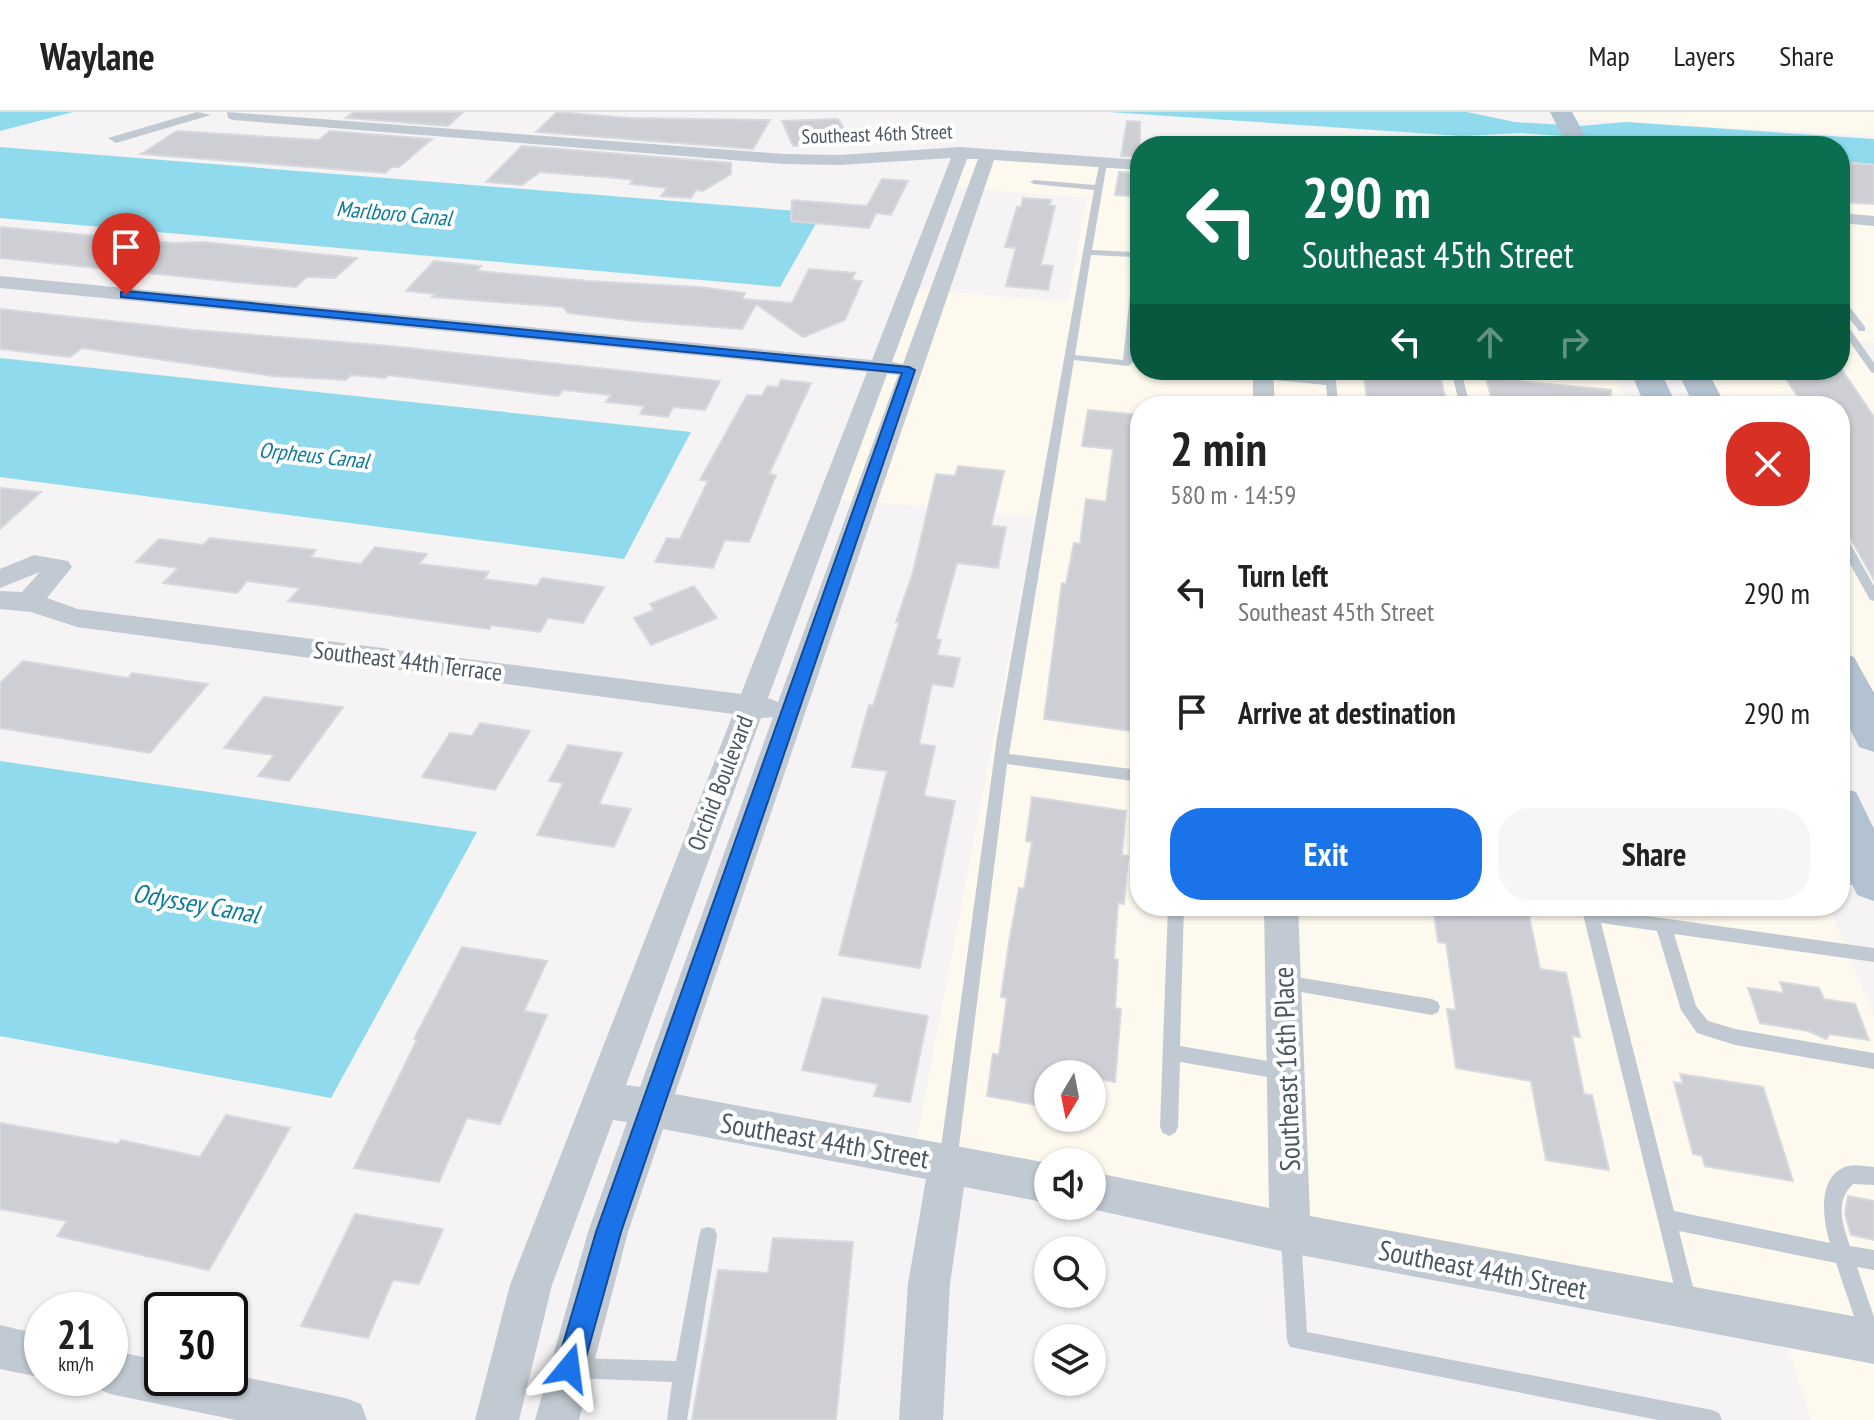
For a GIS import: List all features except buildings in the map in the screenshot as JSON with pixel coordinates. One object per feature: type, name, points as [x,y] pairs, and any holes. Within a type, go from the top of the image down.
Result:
[{"type":"main road","points":[[1850,687],[1874,735]]},
{"type":"main road","points":[[1850,828],[1874,881]]},
{"type":"street","name":"Southeast 46th Street","points":[[116,138],[203,114],[236,114],[805,161],[974,153],[1130,164]]},
{"type":"street","name":"Orchid Boulevard","points":[[497,1420],[531,1285],[749,706],[894,369],[974,153]]},
{"type":"street","points":[[1850,219],[1874,221]]},
{"type":"street","points":[[0,282],[894,369]]},
{"type":"street","name":"Orchid Boulevard","points":[[557,1420],[608,1232],[789,711],[894,369]]},
{"type":"street","points":[[0,579],[34,563],[59,567],[31,599]]},
{"type":"street","name":"Southeast 44th Terrace","points":[[0,600],[31,599],[77,618],[789,711]]},
{"type":"street","name":"Southeast 16th Place","points":[[1281,916],[1290,1233]]},
{"type":"street","name":"Southeast 44th Street","points":[[602,1099],[1034,1180]]},
{"type":"street","points":[[921,1420],[929,1284],[948,1162]]},
{"type":"street","name":"Southeast 44th Street","points":[[1106,1195],[1290,1233],[1873,1343]]},
{"type":"street","points":[[0,1347],[24,1353]]},
{"type":"street","points":[[128,1376],[345,1420]]},
{"type":"lane","points":[[948,1162],[1001,758],[1103,163]]},
{"type":"lane","points":[[1034,182],[1099,188]]},
{"type":"lane","points":[[1088,252],[1130,254]]},
{"type":"lane","points":[[1850,314],[1862,329]]},
{"type":"lane","points":[[1850,328],[1874,330]]},
{"type":"lane","points":[[1850,338],[1874,370]]},
{"type":"lane","points":[[1071,357],[1128,363],[1130,343]]},
{"type":"lane","points":[[1316,380],[1331,382],[1332,396]]},
{"type":"lane","points":[[1850,554],[1874,597]]},
{"type":"lane","points":[[1001,758],[1130,775]]},
{"type":"lane","points":[[1850,878],[1874,881]]},
{"type":"lane","points":[[1169,1127],[1176,916]]},
{"type":"lane","points":[[1591,916],[1688,1307]]},
{"type":"lane","points":[[1619,916],[1874,955]]},
{"type":"lane","points":[[1663,925],[1689,1010],[1703,1027],[1735,1037],[1874,1061]]},
{"type":"lane","points":[[1283,982],[1432,1007]]},
{"type":"lane","points":[[1172,1053],[1286,1072]]},
{"type":"lane","points":[[1873,1343],[1830,1207],[1833,1193],[1849,1175],[1874,1176]]},
{"type":"lane","points":[[1667,1219],[1874,1260]]},
{"type":"lane","points":[[1290,1233],[1297,1340],[1712,1420]]},
{"type":"lane","points":[[677,1420],[708,1236]]},
{"type":"lane","points":[[569,1368],[684,1372]]},
{"type":"shaded area","points":[[1571,112],[1874,112],[1874,136],[1575,119]]},
{"type":"shaded area","points":[[957,157],[1130,167],[1130,380],[1617,380],[1624,396],[1130,396],[1130,916],[1833,916],[1874,1017],[1874,1420],[1811,1420],[1776,1308],[1106,1188],[1106,1148],[1034,1148],[1034,1174],[914,1153],[1036,516],[836,499],[904,288],[1068,302],[1087,198],[950,187]]},
{"type":"shaded area","points":[[1850,165],[1874,167],[1874,343],[1858,342],[1874,365],[1874,698],[1850,652],[1850,396],[1718,396],[1709,380],[1850,380]]},
{"type":"water","points":[[0,112],[73,112],[0,131]]},
{"type":"water","points":[[1109,112],[1467,112],[1515,122],[1580,126],[1626,122],[1830,136],[1564,136],[1521,133],[1462,136]]},
{"type":"water","points":[[1850,137],[1874,139],[1874,164],[1850,162]]},
{"type":"water","name":"Marlboro Canal","points":[[0,147],[822,213],[780,287],[0,218]]},
{"type":"water","name":"Orpheus Canal","points":[[0,358],[691,432],[624,559],[0,477]]},
{"type":"water","name":"Odyssey Canal","points":[[0,761],[477,832],[331,1098],[0,1036]]},
{"type":"route","points":[[126,295],[909,370],[608,1232],[569,1368]]}]
